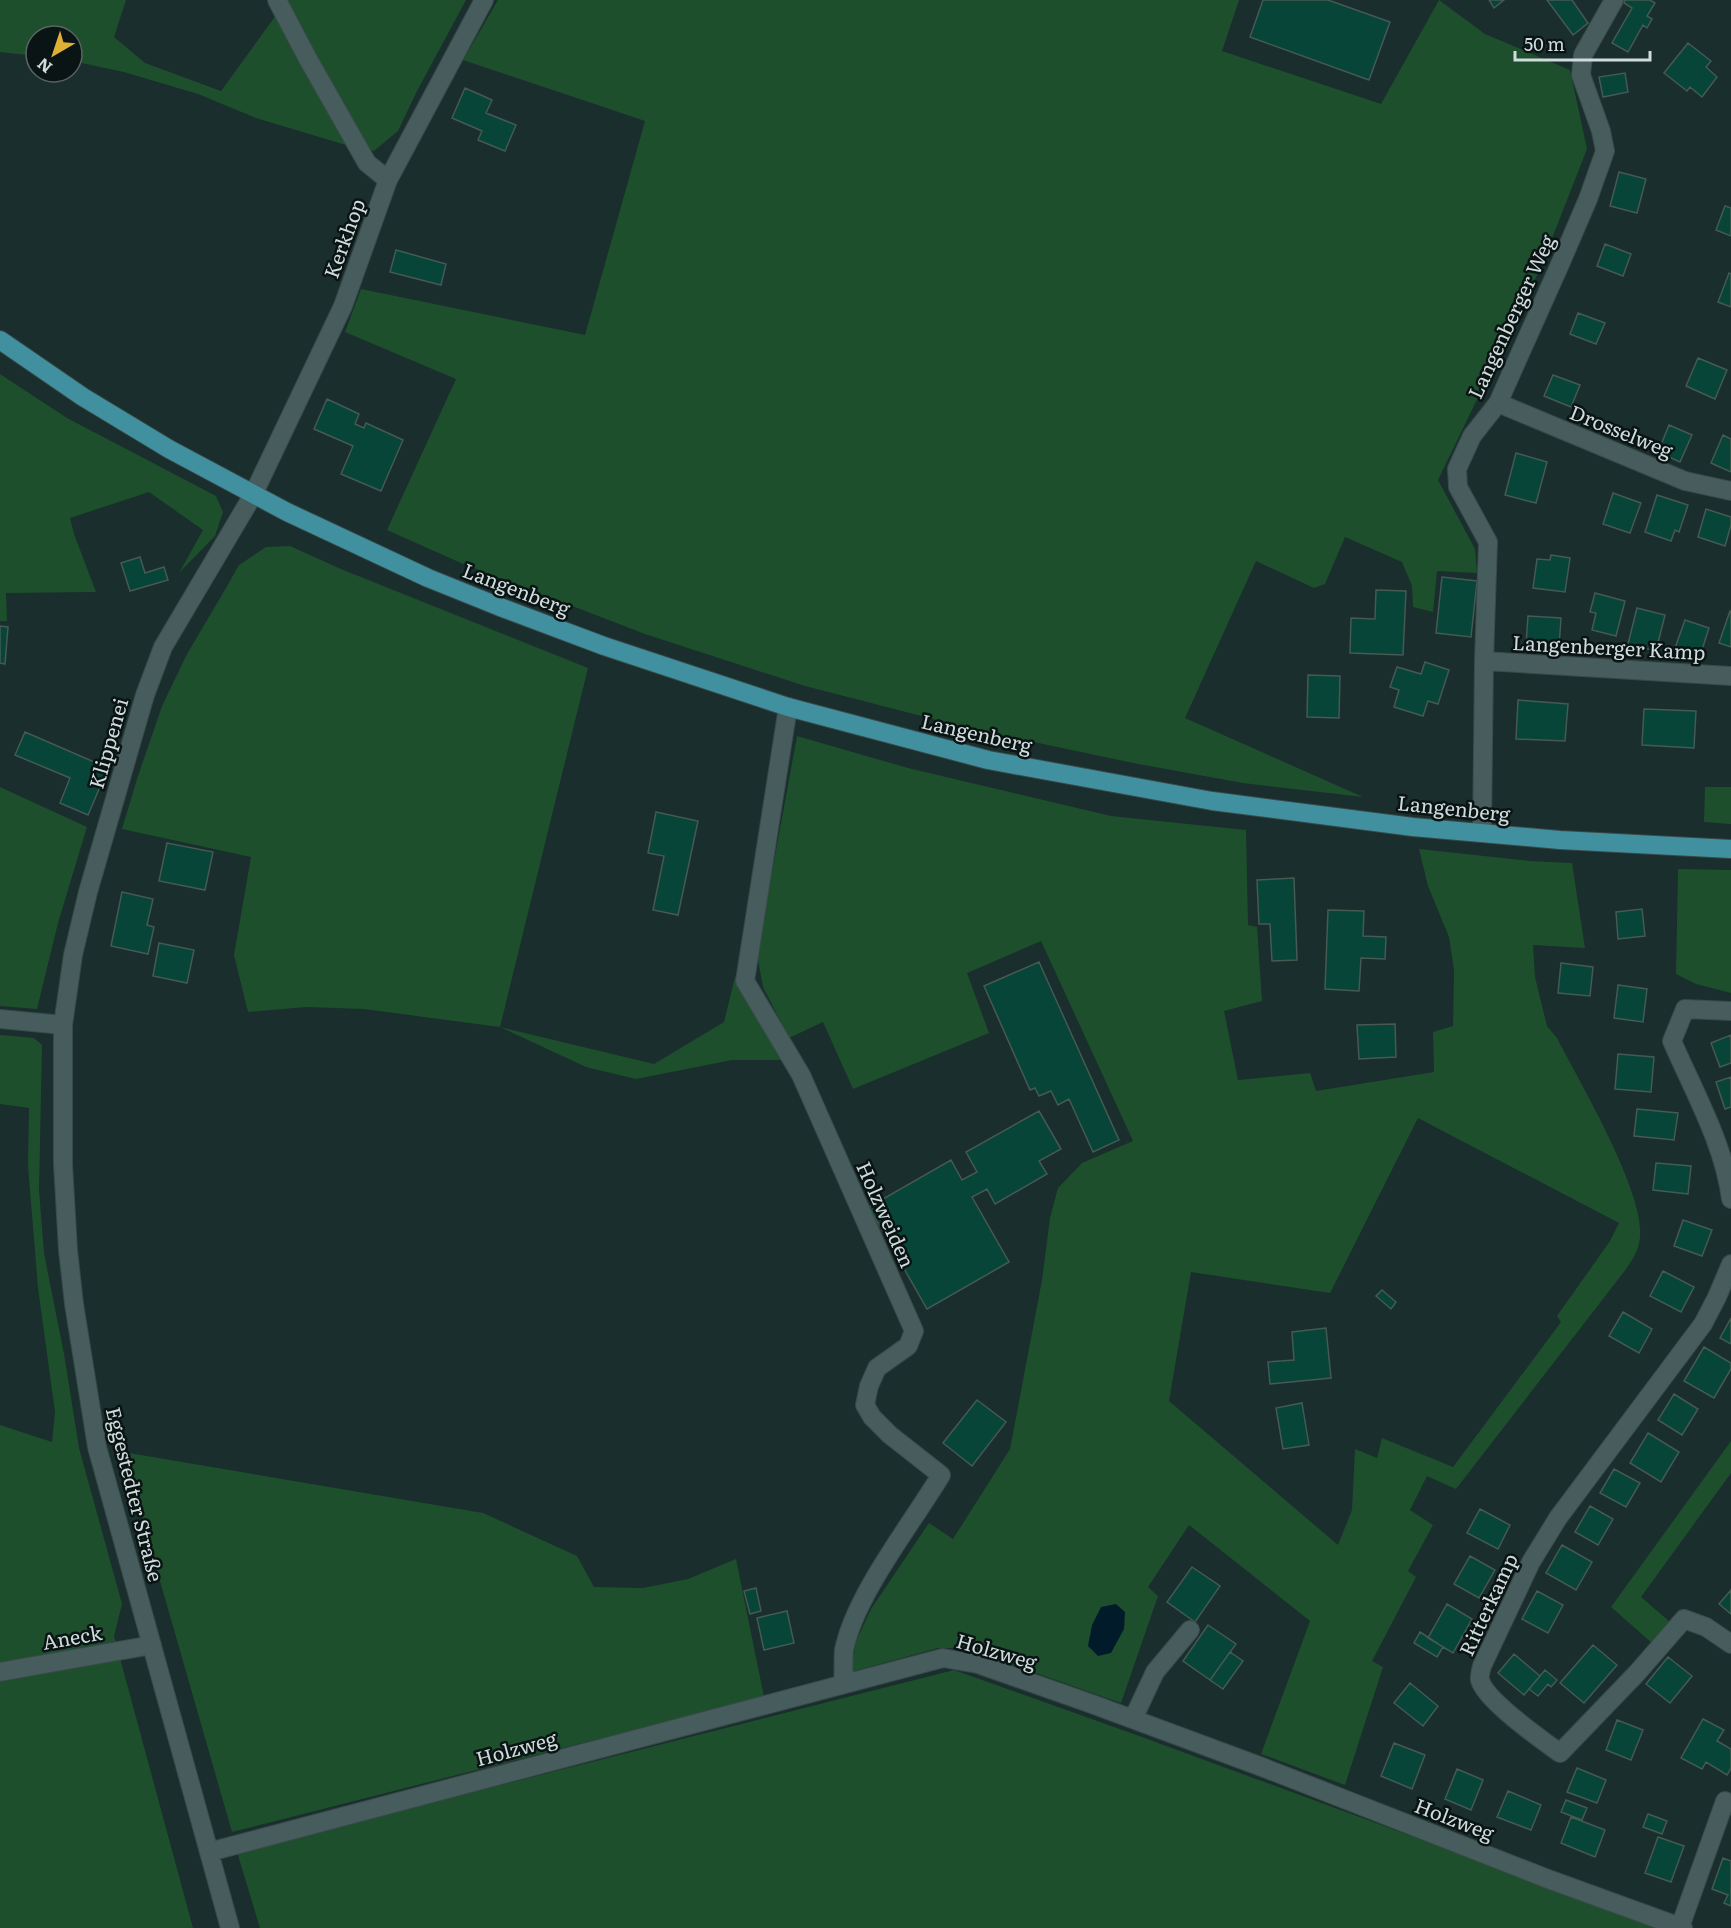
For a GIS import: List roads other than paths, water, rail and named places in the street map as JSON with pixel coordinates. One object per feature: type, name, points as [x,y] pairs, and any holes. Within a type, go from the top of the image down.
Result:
[{"type":"main road","name":"Langenberg","points":[[0,340],[102,409],[169,449],[253,495],[429,578],[500,608],[604,646],[788,707],[988,760],[1188,797],[1413,827],[1560,840],[1731,849]]},
{"type":"street","points":[[277,0],[367,163],[388,180]]},
{"type":"street","name":"Kerkhop","points":[[253,495],[343,306],[388,180],[484,0]]},
{"type":"street","name":"Langenberger Weg","points":[[1482,833],[1488,542],[1458,487],[1457,470],[1472,436],[1498,404],[1566,252],[1605,151],[1601,131],[1581,75],[1583,55],[1614,0]]},
{"type":"street","name":"Drosselweg","points":[[1498,404],[1685,481],[1731,491]]},
{"type":"street","name":"Klippenei","points":[[63,1025],[73,955],[86,902],[145,695],[163,647],[253,495]]},
{"type":"street","name":"Langenberger Kamp","points":[[1484,662],[1731,676]]},
{"type":"street","name":"Holzweiden","points":[[788,707],[745,981],[801,1075],[914,1331],[908,1346],[877,1368],[869,1386],[866,1405],[872,1417],[890,1436],[941,1475],[880,1571],[855,1617],[844,1651],[843,1683]]},
{"type":"street","points":[[1731,1011],[1685,1010],[1672,1041],[1720,1152],[1729,1182],[1731,1199]]},
{"type":"street","points":[[0,1019],[63,1025]]},
{"type":"street","name":"Eggestedter Straße","points":[[63,1025],[63,1164],[68,1250],[74,1304],[97,1447],[230,1928]]},
{"type":"street","name":"Ritterkamp","points":[[1731,1263],[1703,1324],[1558,1518],[1531,1562],[1482,1666],[1480,1679],[1487,1692],[1526,1728],[1560,1753],[1637,1673],[1684,1619],[1706,1627],[1731,1644]]},
{"type":"street","points":[[1133,1719],[1155,1672],[1190,1630]]},
{"type":"street","name":"Aneck","points":[[0,1672],[153,1645]]},
{"type":"street","name":"Holzweg","points":[[209,1852],[943,1658],[978,1664],[1133,1719],[1548,1879],[1682,1928]]},
{"type":"street","points":[[1682,1928],[1725,1801]]},
{"type":"water","points":[[1116,1604],[1125,1612],[1124,1629],[1111,1653],[1098,1656],[1088,1646],[1092,1625],[1101,1607]]}]
